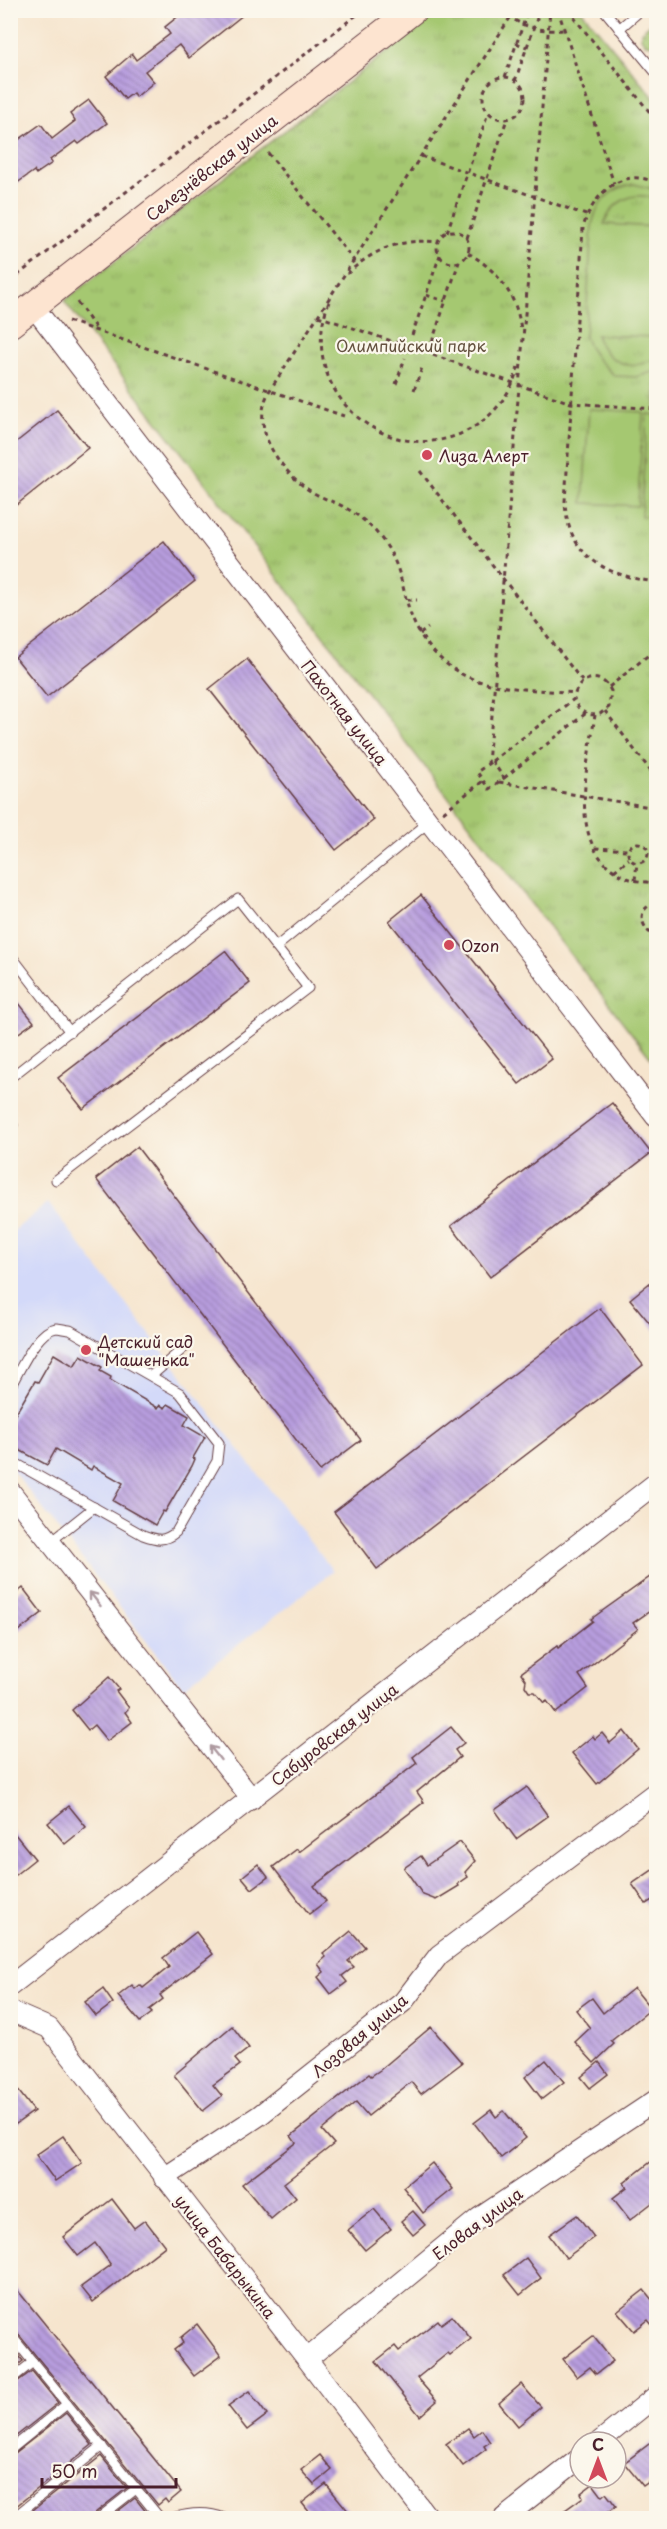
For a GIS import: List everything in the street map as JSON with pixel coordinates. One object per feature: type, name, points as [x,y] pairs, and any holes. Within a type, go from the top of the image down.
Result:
[{"type":"street","name":"Селезнёвская улица","points":[[10,324],[41,316],[413,10]]},
{"type":"street","name":"Пахотная улица","points":[[41,316],[657,1117]]},
{"type":"street","name":"Сабуровская улица","points":[[10,1986],[657,1482]]},
{"type":"street","points":[[10,1491],[252,1799]]},
{"type":"street","name":"Лозовая улица","points":[[164,2178],[260,2115],[403,2002],[440,1955],[657,1792]]},
{"type":"street","name":"улица Бабарыкина","points":[[10,2011],[49,2028],[428,2518]]},
{"type":"street","name":"Еловая улица","points":[[307,2359],[479,2218],[657,2100]]},
{"type":"street","points":[[614,2430],[657,2397]]},
{"type":"street","points":[[504,2518],[568,2467]]},
{"type":"lane","points":[[604,10],[657,73]]},
{"type":"lane","points":[[619,29],[642,10]]},
{"type":"lane","points":[[276,947],[429,822]]},
{"type":"lane","points":[[10,1078],[238,899],[308,988],[56,1180]]},
{"type":"lane","points":[[10,954],[70,1032]]},
{"type":"lane","points":[[10,1388],[37,1342],[45,1333],[57,1328],[70,1330],[180,1393],[219,1443],[217,1461],[176,1532],[166,1539],[156,1540],[143,1535],[10,1460]]},
{"type":"lane","points":[[151,1376],[185,1347]]},
{"type":"lane","points":[[50,1542],[94,1507]]},
{"type":"lane","points":[[10,2334],[160,2518]]},
{"type":"lane","points":[[10,2380],[33,2362]]},
{"type":"lane","points":[[10,2450],[67,2404]]},
{"type":"lane","points":[[13,2518],[102,2446]]},
{"type":"lane","points":[[99,2518],[136,2489]]},
{"type":"lane","points":[[172,2518],[205,2513],[224,2518]]},
{"type":"path","points":[[10,281],[363,10]]},
{"type":"path","points":[[500,10],[510,18],[533,29],[564,30]]},
{"type":"path","points":[[515,10],[355,262],[270,390],[262,407],[263,430],[281,463],[308,489],[348,509],[369,525],[394,557],[420,634],[436,655],[469,678],[494,685],[575,693]]},
{"type":"path","points":[[504,77],[528,10]]},
{"type":"path","points":[[515,81],[540,10]]},
{"type":"path","points":[[504,778],[490,762],[494,685],[550,10]]},
{"type":"path","points":[[558,10],[614,184]]},
{"type":"path","points":[[568,10],[657,120]]},
{"type":"path","points":[[516,43],[527,47]]},
{"type":"path","points":[[504,77],[515,81],[522,87],[525,100],[519,114],[507,119],[495,118],[488,113],[483,98],[484,90],[492,80],[504,77]]},
{"type":"path","points":[[438,242],[447,232],[488,113]]},
{"type":"path","points":[[432,342],[459,262],[468,253],[467,238],[507,119]]},
{"type":"path","points":[[268,153],[355,262]]},
{"type":"path","points":[[421,156],[586,215]]},
{"type":"path","points":[[657,183],[636,178],[614,184],[592,203],[582,228],[565,501],[566,520],[573,539],[585,554],[601,567],[657,584]]},
{"type":"path","points":[[447,232],[458,231],[467,238]]},
{"type":"path","points":[[355,262],[387,247],[421,241],[438,242]]},
{"type":"path","points":[[412,335],[440,255],[438,242]]},
{"type":"path","points":[[336,288],[324,318],[322,353],[331,386],[351,413],[364,424],[387,435],[412,441],[429,441],[462,433],[491,414],[502,401],[513,382],[521,354],[520,323],[510,294],[492,269],[468,253]]},
{"type":"path","points":[[440,255],[451,263],[459,262]]},
{"type":"path","points":[[426,295],[445,301]]},
{"type":"path","points":[[77,302],[98,331]]},
{"type":"path","points":[[41,316],[60,318],[344,416]]},
{"type":"path","points":[[318,316],[403,345]]},
{"type":"path","points":[[433,355],[571,403],[657,409]]},
{"type":"path","points":[[396,384],[405,358]]},
{"type":"path","points":[[414,390],[423,365]]},
{"type":"path","points":[[420,471],[582,681]]},
{"type":"path","points":[[407,600],[417,600]]},
{"type":"path","points":[[420,634],[428,628]]},
{"type":"path","points":[[609,687],[657,649]]},
{"type":"path","points":[[600,679],[609,687],[611,702],[605,711],[595,715],[586,714],[579,709],[574,699],[582,681],[600,679]]},
{"type":"path","points":[[574,699],[477,772],[489,789],[586,714]]},
{"type":"path","points":[[605,711],[657,778]]},
{"type":"path","points":[[595,715],[584,796],[586,824],[598,855],[614,871],[635,880],[657,884]]},
{"type":"path","points":[[429,822],[483,781]]},
{"type":"path","points":[[499,782],[657,808]]},
{"type":"path","points":[[639,842],[646,846],[647,858],[642,863],[637,863],[630,859],[628,850],[633,844],[639,842]]},
{"type":"path","points":[[595,848],[628,850]]},
{"type":"path","points":[[614,871],[630,859]]},
{"type":"path","points":[[635,880],[637,863]]},
{"type":"path","points":[[657,903],[648,905],[642,912],[641,921],[649,932],[657,934]]},
{"type":"shaded area","name":"Детский сад \"Машенька\"","points":[[48,1203],[333,1571],[183,1688],[11,1468],[11,1233]]},
{"type":"green space","name":"Олимпийский парк","points":[[440,11],[582,11],[656,100],[656,1065],[64,301]]},
{"type":"green space","points":[[656,19],[656,42],[653,45],[646,44],[641,38],[641,32]]},
{"type":"green space","points":[[634,184],[656,190],[656,200],[640,196],[625,199],[612,209],[604,224],[656,227],[656,337],[596,335],[606,352],[620,362],[637,365],[656,357],[656,371],[636,377],[615,376],[598,360],[585,337],[594,217],[606,197],[618,189]]},
{"type":"green space","points":[[589,409],[643,412],[638,506],[583,503]]},
{"type":"green space","points":[[647,414],[656,415],[656,517],[641,516]]},
{"type":"building","points":[[186,10],[249,10],[189,58],[179,45],[145,71],[154,82],[136,97],[133,93],[125,99],[106,76],[132,54],[136,60],[170,34],[165,27]]},
{"type":"building","points":[[89,100],[107,123],[79,144],[76,141],[50,160],[52,163],[36,174],[34,171],[10,188],[10,146],[41,124],[52,139],[75,121],[70,114]]},
{"type":"building","points":[[57,410],[88,448],[10,510],[10,447]]},
{"type":"building","points":[[164,541],[195,581],[47,697],[15,657]]},
{"type":"building","points":[[247,659],[374,820],[336,850],[209,689]]},
{"type":"building","points":[[421,895],[552,1059],[519,1084],[389,921]]},
{"type":"building","points":[[225,951],[250,983],[83,1109],[58,1078]]},
{"type":"building","points":[[10,992],[34,1022],[10,1039]]},
{"type":"building","points":[[612,1103],[651,1153],[490,1277],[451,1226]]},
{"type":"building","points":[[137,1147],[361,1440],[320,1471],[96,1179]]},
{"type":"building","points":[[657,1277],[657,1332],[630,1299]]},
{"type":"building","points":[[600,1308],[643,1365],[377,1569],[334,1512]]},
{"type":"building","points":[[54,1354],[74,1366],[81,1355],[102,1367],[100,1371],[111,1377],[110,1380],[158,1408],[160,1405],[165,1408],[168,1404],[189,1416],[184,1425],[205,1437],[193,1458],[195,1459],[192,1466],[155,1525],[113,1501],[123,1483],[93,1466],[91,1470],[56,1449],[47,1465],[10,1445],[10,1423]]},
{"type":"building","points":[[657,1572],[657,1606],[633,1623],[638,1629],[579,1675],[588,1688],[556,1713],[547,1701],[544,1703],[535,1692],[529,1692],[525,1686],[526,1680],[521,1673],[557,1646],[558,1648],[593,1621],[591,1619]]},
{"type":"building","points":[[23,1588],[42,1613],[19,1631],[10,1620],[10,1598]]},
{"type":"building","points":[[109,1677],[119,1689],[116,1691],[129,1708],[125,1712],[132,1722],[107,1741],[94,1725],[88,1730],[72,1710]]},
{"type":"building","points":[[451,1727],[464,1743],[455,1750],[460,1757],[417,1792],[424,1802],[314,1886],[326,1901],[309,1914],[273,1867],[297,1849],[299,1852],[417,1763],[413,1757]]},
{"type":"building","points":[[624,1731],[638,1749],[597,1784],[572,1753],[593,1736],[595,1739],[602,1733],[610,1743]]},
{"type":"building","points":[[527,1787],[548,1816],[516,1839],[495,1810]]},
{"type":"building","points":[[69,1806],[86,1827],[65,1844],[48,1823]]},
{"type":"building","points":[[10,1828],[35,1859],[10,1879]]},
{"type":"building","points":[[460,1842],[475,1861],[465,1872],[468,1877],[458,1884],[459,1886],[436,1900],[423,1895],[404,1868],[421,1856],[427,1865]]},
{"type":"building","points":[[258,1864],[268,1877],[252,1889],[242,1877]]},
{"type":"building","points":[[657,1867],[657,1897],[646,1904],[632,1884]]},
{"type":"building","points":[[351,1931],[365,1947],[348,1961],[354,1967],[342,1976],[347,1982],[331,1994],[318,1977],[324,1972],[318,1964],[326,1957],[323,1954]]},
{"type":"building","points":[[196,1932],[213,1954],[160,1995],[163,1999],[149,2010],[152,2013],[140,2022],[118,1996],[132,1985],[135,1989],[140,1985],[143,1988],[169,1967],[163,1958]]},
{"type":"building","points":[[634,1988],[651,2009],[611,2041],[614,2044],[594,2063],[575,2042],[590,2028],[576,2010],[592,1998],[603,2013]]},
{"type":"building","points":[[103,1989],[113,2003],[96,2016],[85,2002]]},
{"type":"building","points":[[232,2026],[249,2048],[235,2059],[240,2065],[213,2085],[222,2096],[203,2111],[174,2075]]},
{"type":"building","points":[[431,2027],[462,2063],[421,2094],[411,2082],[368,2116],[356,2102],[322,2130],[334,2144],[284,2183],[296,2198],[271,2219],[242,2184],[296,2143],[291,2136],[369,2074],[371,2076],[380,2070]]},
{"type":"building","points":[[546,2060],[564,2082],[542,2099],[525,2077]]},
{"type":"building","points":[[599,2062],[608,2074],[590,2088],[581,2077]]},
{"type":"building","points":[[10,2080],[34,2111],[16,2124],[10,2117]]},
{"type":"building","points":[[491,2110],[496,2117],[504,2111],[526,2138],[501,2158],[474,2123]]},
{"type":"building","points":[[63,2136],[82,2163],[55,2181],[36,2155]]},
{"type":"building","points":[[657,2157],[657,2199],[630,2220],[613,2198],[627,2187],[624,2183]]},
{"type":"building","points":[[432,2163],[453,2189],[423,2213],[403,2187]]},
{"type":"building","points":[[112,2199],[134,2228],[145,2220],[165,2246],[93,2302],[81,2287],[111,2265],[95,2243],[78,2256],[63,2237]]},
{"type":"building","points":[[374,2209],[391,2229],[365,2250],[348,2230]]},
{"type":"building","points":[[413,2211],[425,2225],[413,2235],[401,2221]]},
{"type":"building","points":[[577,2215],[594,2237],[566,2258],[549,2235]]},
{"type":"building","points":[[526,2258],[541,2278],[520,2295],[504,2275]]},
{"type":"building","points":[[10,2281],[181,2492],[168,2503],[165,2499],[158,2505],[15,2330],[10,2327]]},
{"type":"building","points":[[644,2290],[657,2306],[657,2331],[648,2320],[634,2331],[617,2311]]},
{"type":"building","points":[[452,2316],[471,2339],[450,2355],[448,2353],[417,2378],[437,2401],[420,2416],[376,2361],[395,2346],[399,2351],[438,2320],[441,2324]]},
{"type":"building","points":[[197,2324],[221,2356],[194,2376],[174,2350],[183,2343],[180,2338]]},
{"type":"building","points":[[593,2336],[613,2361],[596,2374],[590,2367],[577,2377],[563,2359]]},
{"type":"building","points":[[10,2345],[23,2361],[10,2371]]},
{"type":"building","points":[[32,2371],[58,2403],[10,2441],[10,2387]]},
{"type":"building","points":[[521,2384],[541,2407],[518,2426],[499,2403]]},
{"type":"building","points":[[249,2391],[267,2415],[247,2430],[228,2406]]},
{"type":"building","points":[[66,2413],[92,2445],[10,2511],[10,2457]]},
{"type":"building","points":[[468,2428],[474,2436],[482,2430],[490,2442],[484,2446],[486,2449],[463,2466],[446,2444]]},
{"type":"building","points":[[657,2438],[657,2476],[643,2486],[628,2468],[628,2460]]},
{"type":"building","points":[[320,2455],[332,2470],[314,2485],[301,2470]]},
{"type":"building","points":[[101,2456],[127,2488],[95,2513],[92,2518],[23,2518]]},
{"type":"building","points":[[326,2484],[354,2518],[314,2518],[302,2503]]},
{"type":"building","points":[[585,2490],[598,2490],[602,2496],[606,2493],[616,2506],[599,2518],[554,2518],[583,2497],[581,2493]]},
{"type":"building","points":[[135,2498],[147,2513],[141,2518],[109,2518]]},
{"type":"place","name":"Лиза Алерт","points":[[427,455]]},
{"type":"place","name":"Ozon","points":[[449,945]]},
{"type":"place","name":"Детский сад \"Машенька\"","points":[[86,1350]]}]
